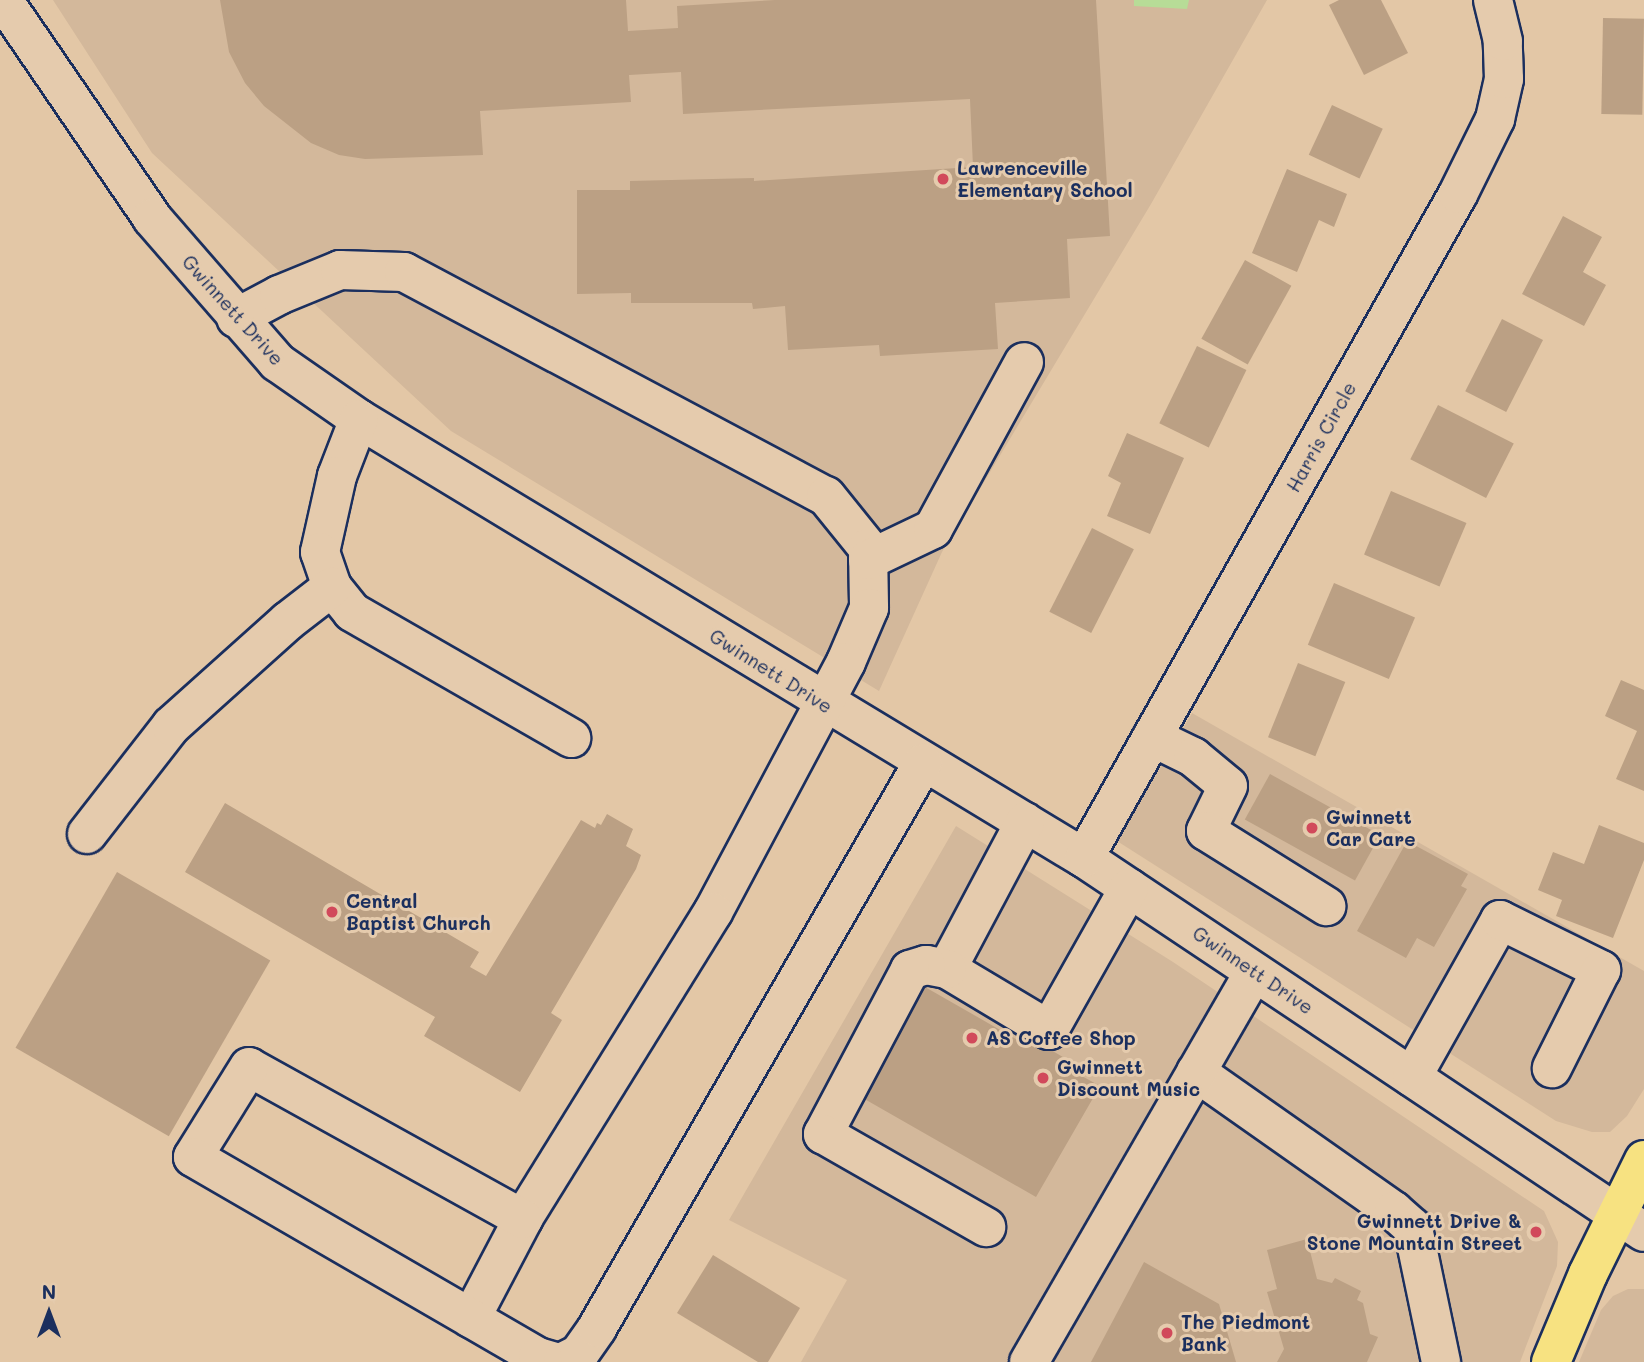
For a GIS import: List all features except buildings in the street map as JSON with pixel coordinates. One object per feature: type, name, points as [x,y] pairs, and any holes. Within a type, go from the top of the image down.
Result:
[{"type":"main road","points":[[1551,1362],[1631,1222],[1644,1160]]},
{"type":"street","name":"Gwinnett Drive","points":[[3,0],[152,218],[236,318],[277,362],[359,419],[923,764],[1084,858],[1631,1222]]},
{"type":"street","name":"Harris Circle","points":[[1084,858],[1458,194],[1495,120],[1504,79],[1503,41],[1493,0]]},
{"type":"street","points":[[236,318],[279,295],[340,270],[404,272],[825,496],[868,548],[869,608],[824,704],[713,912],[523,1219],[471,1318]]},
{"type":"street","points":[[868,560],[933,530],[1024,362]]},
{"type":"street","points":[[359,419],[337,476],[320,552],[332,587],[352,612],[571,738]]},
{"type":"street","points":[[87,834],[171,726],[288,621],[332,587]]},
{"type":"street","points":[[1152,737],[1193,757],[1228,786],[1206,831],[1326,906]]},
{"type":"street","points":[[563,1362],[579,1354],[597,1328],[923,764]]},
{"type":"street","points":[[947,968],[1025,822]]},
{"type":"street","points":[[986,1227],[824,1134],[910,970],[926,965],[947,968],[1049,1030],[1129,888]]},
{"type":"street","points":[[1412,1077],[1500,919],[1601,970],[1552,1068]]},
{"type":"street","points":[[1030,1362],[1254,972]]},
{"type":"street","points":[[523,1219],[249,1067],[193,1157],[538,1357],[555,1362]]},
{"type":"street","points":[[1196,1072],[1394,1211],[1413,1228],[1441,1362]]},
{"type":"shaded area","points":[[53,0],[1267,0],[1151,204],[942,552],[879,691],[451,431],[152,153]]},
{"type":"shaded area","points":[[1192,713],[1644,971],[1644,1089],[1627,1116],[1610,1132],[1592,1132],[1556,1121],[1117,841]]},
{"type":"shaded area","points":[[956,826],[1173,962],[1544,1211],[1558,1242],[1557,1266],[1520,1362],[801,1362],[847,1280],[729,1220]]},
{"type":"shaded area","points":[[1628,1289],[1644,1289],[1644,1362],[1579,1362],[1601,1310],[1613,1296]]},
{"type":"green space","points":[[1134,0],[1189,0],[1187,9],[1134,6]]},
{"type":"place","name":"Lawrenceville Elementary School","points":[[943,179]]},
{"type":"place","name":"Gwinnett Car Care","points":[[1312,828]]},
{"type":"place","name":"Central Baptist Church","points":[[332,912]]},
{"type":"place","name":"AS Coffee Shop","points":[[972,1038]]},
{"type":"place","name":"Gwinnett Discount Music","points":[[1043,1078]]},
{"type":"place","name":"Gwinnett Drive & Stone Mountain Street","points":[[1536,1232]]},
{"type":"place","name":"The Piedmont Bank","points":[[1167,1333]]}]
